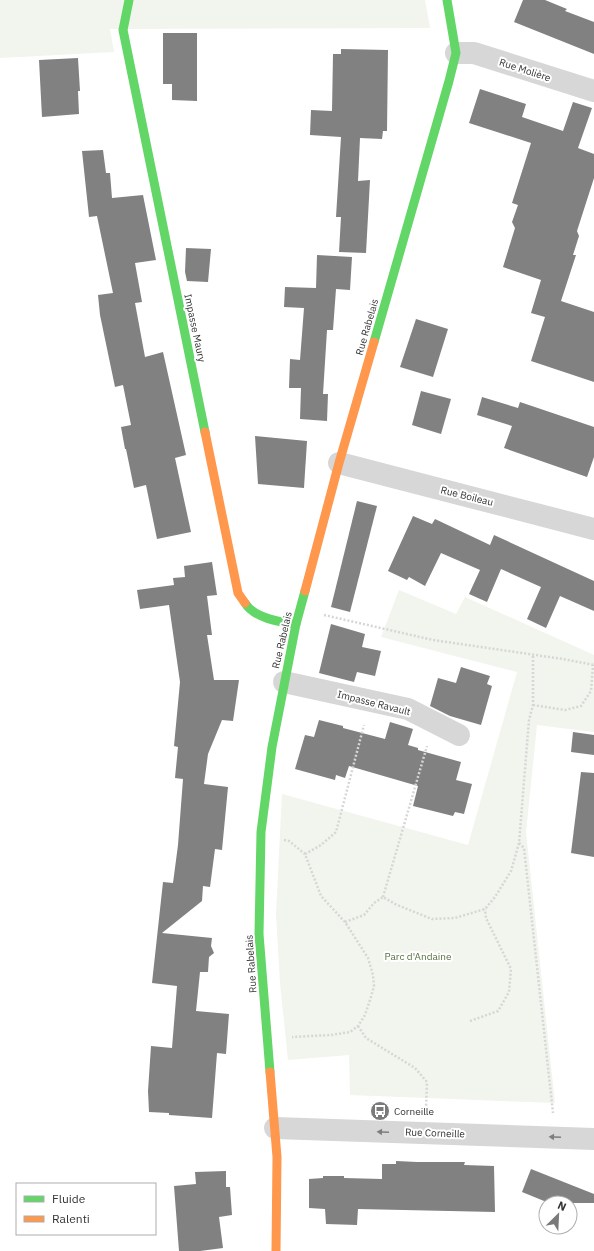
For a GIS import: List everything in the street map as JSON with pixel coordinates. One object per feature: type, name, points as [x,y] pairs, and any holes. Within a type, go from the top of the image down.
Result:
[{"type":"street","name":"Impasse Maury","points":[[129,0],[123,30],[238,593],[250,610],[275,621],[296,624]]},
{"type":"street","points":[[447,0],[456,53]]},
{"type":"street","name":"Rue Rabelais","points":[[276,1251],[277,1157],[259,934],[261,832],[272,747],[296,624],[339,463],[456,53]]},
{"type":"street","name":"Rue Molière","points":[[456,53],[474,53],[594,91]]},
{"type":"street","name":"Rue Boileau","points":[[339,463],[594,529]]},
{"type":"street","name":"Impasse Ravault","points":[[284,682],[408,709],[459,735]]},
{"type":"street","name":"Rue Corneille","points":[[275,1128],[594,1139]]},
{"type":"path","points":[[300,609],[433,640],[594,665],[591,691],[581,706],[565,710],[533,705]]},
{"type":"path","points":[[383,897],[395,904],[432,919],[454,918],[485,909],[495,897],[511,871],[519,843],[529,720],[533,705],[533,655]]},
{"type":"path","points":[[305,854],[321,845],[336,832],[371,701]]},
{"type":"path","points":[[345,922],[364,915],[374,903],[383,897],[434,722]]},
{"type":"path","points":[[261,832],[288,841],[305,854],[321,896],[345,922],[368,958],[373,975],[374,986],[365,1015],[358,1026],[350,1032],[331,1035],[267,1038]]},
{"type":"path","points":[[519,843],[524,848],[556,1137]]},
{"type":"path","points":[[470,1021],[498,1011],[509,992],[511,969],[486,918],[485,909]]},
{"type":"path","points":[[358,1026],[366,1038],[416,1068],[427,1082],[426,1133]]},
{"type":"green space","points":[[0,0],[425,0],[430,28],[110,29],[114,52],[0,58]]},
{"type":"green space","name":"Parc d'Andaine","points":[[399,590],[456,614],[465,597],[594,655],[594,732],[537,725],[526,832],[555,1103],[350,1095],[349,1055],[288,1060],[280,983],[276,914],[282,794],[468,845],[517,672],[381,637]]},
{"type":"building","points":[[523,0],[545,0],[567,9],[565,11],[594,22],[594,54],[514,22]]},
{"type":"building","points":[[163,33],[197,33],[197,101],[172,100],[172,84],[163,84]]},
{"type":"building","points":[[341,49],[388,50],[387,131],[383,131],[382,139],[360,138],[358,181],[370,180],[366,253],[339,252],[341,217],[336,217],[341,137],[310,135],[311,110],[332,111],[333,54],[341,54]]},
{"type":"building","points":[[78,58],[80,91],[78,91],[79,114],[42,117],[39,60]]},
{"type":"building","points":[[480,89],[526,104],[522,117],[563,131],[573,102],[592,108],[578,148],[594,154],[594,178],[577,231],[579,236],[573,255],[576,255],[561,301],[594,312],[594,382],[531,361],[545,317],[531,313],[541,280],[503,267],[515,228],[512,222],[518,205],[512,203],[531,143],[469,123]]},
{"type":"building","points":[[103,150],[106,173],[110,173],[112,198],[143,195],[156,260],[135,263],[142,302],[135,303],[145,357],[163,352],[186,455],[175,458],[191,532],[157,539],[146,485],[134,488],[121,427],[131,425],[123,385],[115,387],[100,315],[98,295],[113,293],[97,216],[89,217],[82,151]]},
{"type":"building","points":[[186,248],[211,249],[208,282],[187,281],[185,272]]},
{"type":"building","points":[[317,255],[352,257],[350,290],[336,289],[333,330],[327,330],[323,394],[328,394],[327,421],[300,419],[301,388],[289,388],[290,359],[300,360],[304,308],[284,307],[285,287],[316,288]]},
{"type":"building","points":[[416,319],[448,329],[433,377],[400,367]]},
{"type":"building","points":[[421,391],[451,399],[441,434],[412,425]]},
{"type":"building","points":[[482,397],[518,408],[520,402],[594,427],[594,457],[587,477],[504,448],[512,426],[477,415]]},
{"type":"building","points":[[255,436],[307,441],[304,488],[258,484]]},
{"type":"building","points":[[357,501],[377,506],[350,612],[331,607]]},
{"type":"building","points":[[413,516],[432,524],[435,519],[490,545],[494,535],[594,581],[594,611],[560,596],[546,628],[527,619],[541,587],[501,569],[487,602],[469,594],[480,570],[441,553],[425,586],[409,577],[407,580],[388,571]]},
{"type":"building","points":[[212,562],[217,595],[207,596],[212,635],[207,635],[214,680],[239,680],[233,721],[222,720],[208,754],[204,784],[228,787],[222,850],[215,849],[210,887],[203,886],[202,901],[162,933],[212,938],[211,946],[214,953],[209,957],[208,972],[200,972],[196,1011],[229,1014],[226,1054],[217,1053],[212,1118],[149,1112],[148,1091],[151,1046],[172,1048],[177,986],[152,983],[163,882],[173,883],[178,845],[183,779],[175,778],[178,747],[174,746],[180,682],[169,605],[140,609],[137,590],[174,585],[173,578],[185,577],[184,566]]},
{"type":"building","points":[[331,624],[365,634],[362,647],[381,651],[375,676],[357,672],[354,682],[319,673]]},
{"type":"building","points":[[461,667],[490,676],[487,684],[492,686],[481,725],[450,716],[430,706],[438,678],[456,683]]},
{"type":"building","points":[[319,720],[385,739],[390,722],[413,729],[408,745],[418,748],[418,750],[461,762],[456,780],[472,784],[464,814],[455,812],[453,816],[413,806],[418,786],[349,766],[345,778],[336,775],[335,780],[295,769],[305,735],[314,737]]},
{"type":"building","points":[[573,732],[594,735],[594,755],[571,752]]},
{"type":"building","points":[[581,772],[594,773],[594,857],[571,853]]},
{"type":"building","points":[[396,1161],[465,1162],[464,1165],[494,1166],[495,1212],[358,1209],[357,1225],[326,1224],[325,1209],[309,1208],[309,1179],[323,1178],[323,1176],[344,1176],[344,1178],[382,1179],[382,1164],[396,1164]]},
{"type":"building","points":[[531,1169],[594,1194],[594,1203],[578,1203],[578,1195],[538,1195],[538,1199],[522,1192]]},
{"type":"building","points":[[226,1171],[226,1187],[230,1187],[232,1215],[219,1217],[223,1248],[200,1251],[179,1251],[174,1186],[196,1184],[195,1172]]},
{"type":"traffic: fast","points":[[129,0],[123,30],[205,432]]},
{"type":"traffic: fast","points":[[374,342],[456,53],[447,0]]},
{"type":"traffic: fast","points":[[270,1072],[259,934],[261,832],[272,747],[296,624],[305,591]]},
{"type":"traffic: fast","points":[[245,603],[249,608],[261,616],[296,624]]},
{"type":"traffic: slow","points":[[305,591],[339,463],[374,342]]},
{"type":"traffic: slow","points":[[205,432],[238,593],[245,603]]},
{"type":"traffic: slow","points":[[270,1072],[277,1157],[276,1251]]},
{"type":"place","name":"Corneille","points":[[380,1111]]}]
